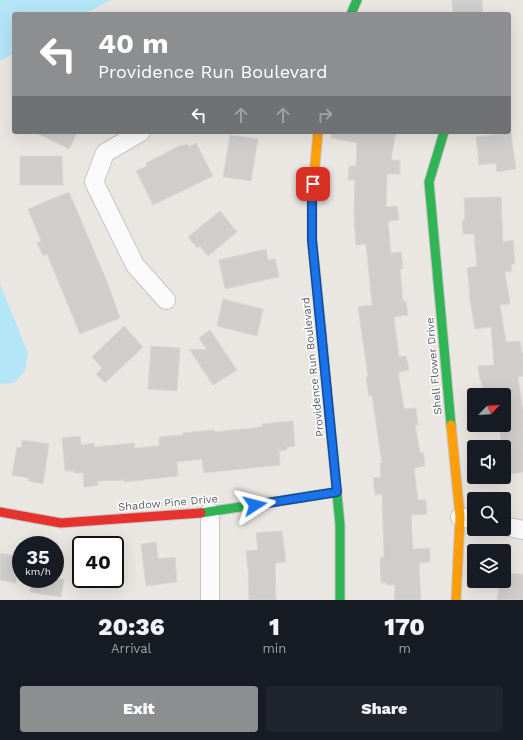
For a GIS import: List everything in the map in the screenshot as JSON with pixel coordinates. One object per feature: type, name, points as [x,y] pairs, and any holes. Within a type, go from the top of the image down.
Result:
[{"type":"street","points":[[352,12],[357,0]]},
{"type":"street","points":[[138,134],[105,153],[94,182],[135,265],[166,300]]},
{"type":"street","name":"Providence Run Boulevard","points":[[318,134],[312,197],[312,240],[337,492],[341,557],[340,600]]},
{"type":"street","name":"Shell Flower Drive","points":[[443,134],[429,182],[467,518],[456,600]]},
{"type":"street","name":"Shadow Pine Drive","points":[[0,512],[61,523],[210,512],[337,492]]},
{"type":"street","points":[[210,512],[210,600]]},
{"type":"street","points":[[511,527],[523,530]]},
{"type":"water","points":[[0,0],[111,0],[89,12],[12,12],[12,54],[0,61]]},
{"type":"water","points":[[0,284],[28,353],[25,371],[14,383],[0,384]]},
{"type":"building","points":[[452,0],[482,0],[483,12],[453,12]]},
{"type":"building","points":[[511,133],[516,169],[497,172],[496,163],[479,165],[476,137]]},
{"type":"building","points":[[39,134],[76,135],[69,149]]},
{"type":"building","points":[[331,134],[396,134],[391,160],[400,160],[400,174],[387,174],[386,207],[397,206],[399,220],[388,221],[391,253],[401,252],[403,269],[400,269],[403,302],[406,301],[408,315],[394,317],[399,357],[406,356],[409,370],[399,372],[399,378],[404,409],[416,408],[418,425],[415,425],[420,453],[423,452],[425,466],[414,468],[418,500],[426,500],[427,514],[411,515],[413,549],[430,548],[430,562],[419,563],[421,600],[394,600],[395,585],[381,583],[380,557],[384,557],[382,494],[375,495],[373,478],[381,477],[380,463],[382,463],[372,396],[369,396],[366,377],[368,376],[358,307],[372,305],[366,244],[356,245],[354,217],[355,180],[348,180],[349,166],[356,166],[357,143],[331,138]]},
{"type":"building","points":[[230,135],[258,139],[251,181],[223,177]]},
{"type":"building","points":[[196,143],[213,176],[153,205],[136,171],[147,166],[146,163],[181,145],[188,144],[189,147]]},
{"type":"building","points":[[20,156],[62,156],[63,185],[20,185]]},
{"type":"building","points":[[69,192],[108,284],[120,318],[80,334],[47,254],[43,256],[37,243],[41,241],[28,209]]},
{"type":"building","points":[[501,197],[503,242],[513,240],[515,264],[511,264],[512,271],[505,272],[510,304],[500,305],[506,342],[520,341],[523,353],[523,376],[518,377],[523,412],[523,472],[511,474],[511,440],[501,440],[500,432],[511,432],[511,388],[483,388],[480,380],[478,366],[494,365],[491,327],[475,329],[469,294],[467,268],[477,266],[474,234],[463,234],[462,220],[465,220],[464,198]]},
{"type":"building","points":[[220,211],[237,232],[208,256],[200,246],[197,248],[188,237]]},
{"type":"building","points":[[266,249],[268,260],[275,259],[279,277],[225,289],[219,260]]},
{"type":"building","points":[[223,299],[263,309],[257,336],[217,326]]},
{"type":"building","points":[[124,326],[143,347],[105,383],[96,374],[102,368],[92,357]]},
{"type":"building","points":[[210,330],[237,370],[213,385],[189,349],[207,350],[199,338]]},
{"type":"building","points":[[151,346],[180,348],[177,391],[148,389]]},
{"type":"building","points":[[293,421],[295,446],[287,447],[287,450],[279,451],[280,465],[204,473],[202,459],[177,462],[178,476],[124,482],[124,480],[98,481],[98,485],[84,487],[83,473],[65,471],[62,438],[80,436],[81,445],[94,443],[94,447],[134,443],[135,448],[159,446],[159,437],[183,435],[183,433],[214,430],[214,432],[262,427],[262,424]]},
{"type":"building","points":[[22,440],[49,444],[43,484],[29,481],[29,478],[12,475],[17,447],[21,448]]},
{"type":"building","points":[[282,531],[286,562],[275,563],[276,600],[249,600],[249,578],[246,551],[258,550],[256,533]]},
{"type":"building","points":[[156,542],[158,559],[175,557],[177,582],[146,586],[141,544]]},
{"type":"building","points":[[0,553],[12,555],[12,582],[0,580]]},
{"type":"building","points":[[511,573],[523,575],[523,600],[497,600],[499,588],[511,588]]},
{"type":"building","points":[[31,588],[62,588],[61,597],[30,592]]},
{"type":"traffic: fast","points":[[352,12],[357,0]]},
{"type":"traffic: fast","points":[[443,134],[429,182],[451,425]]},
{"type":"traffic: fast","points":[[321,327],[340,525],[340,600]]},
{"type":"traffic: fast","points":[[201,513],[337,492]]},
{"type":"traffic: slow","points":[[318,134],[312,197],[312,240],[321,327]]},
{"type":"traffic: slow","points":[[451,425],[460,517],[456,600]]},
{"type":"traffic: jam","points":[[0,512],[61,523],[201,513]]},
{"type":"route","points":[[255,505],[337,492],[312,240],[313,184]]}]
